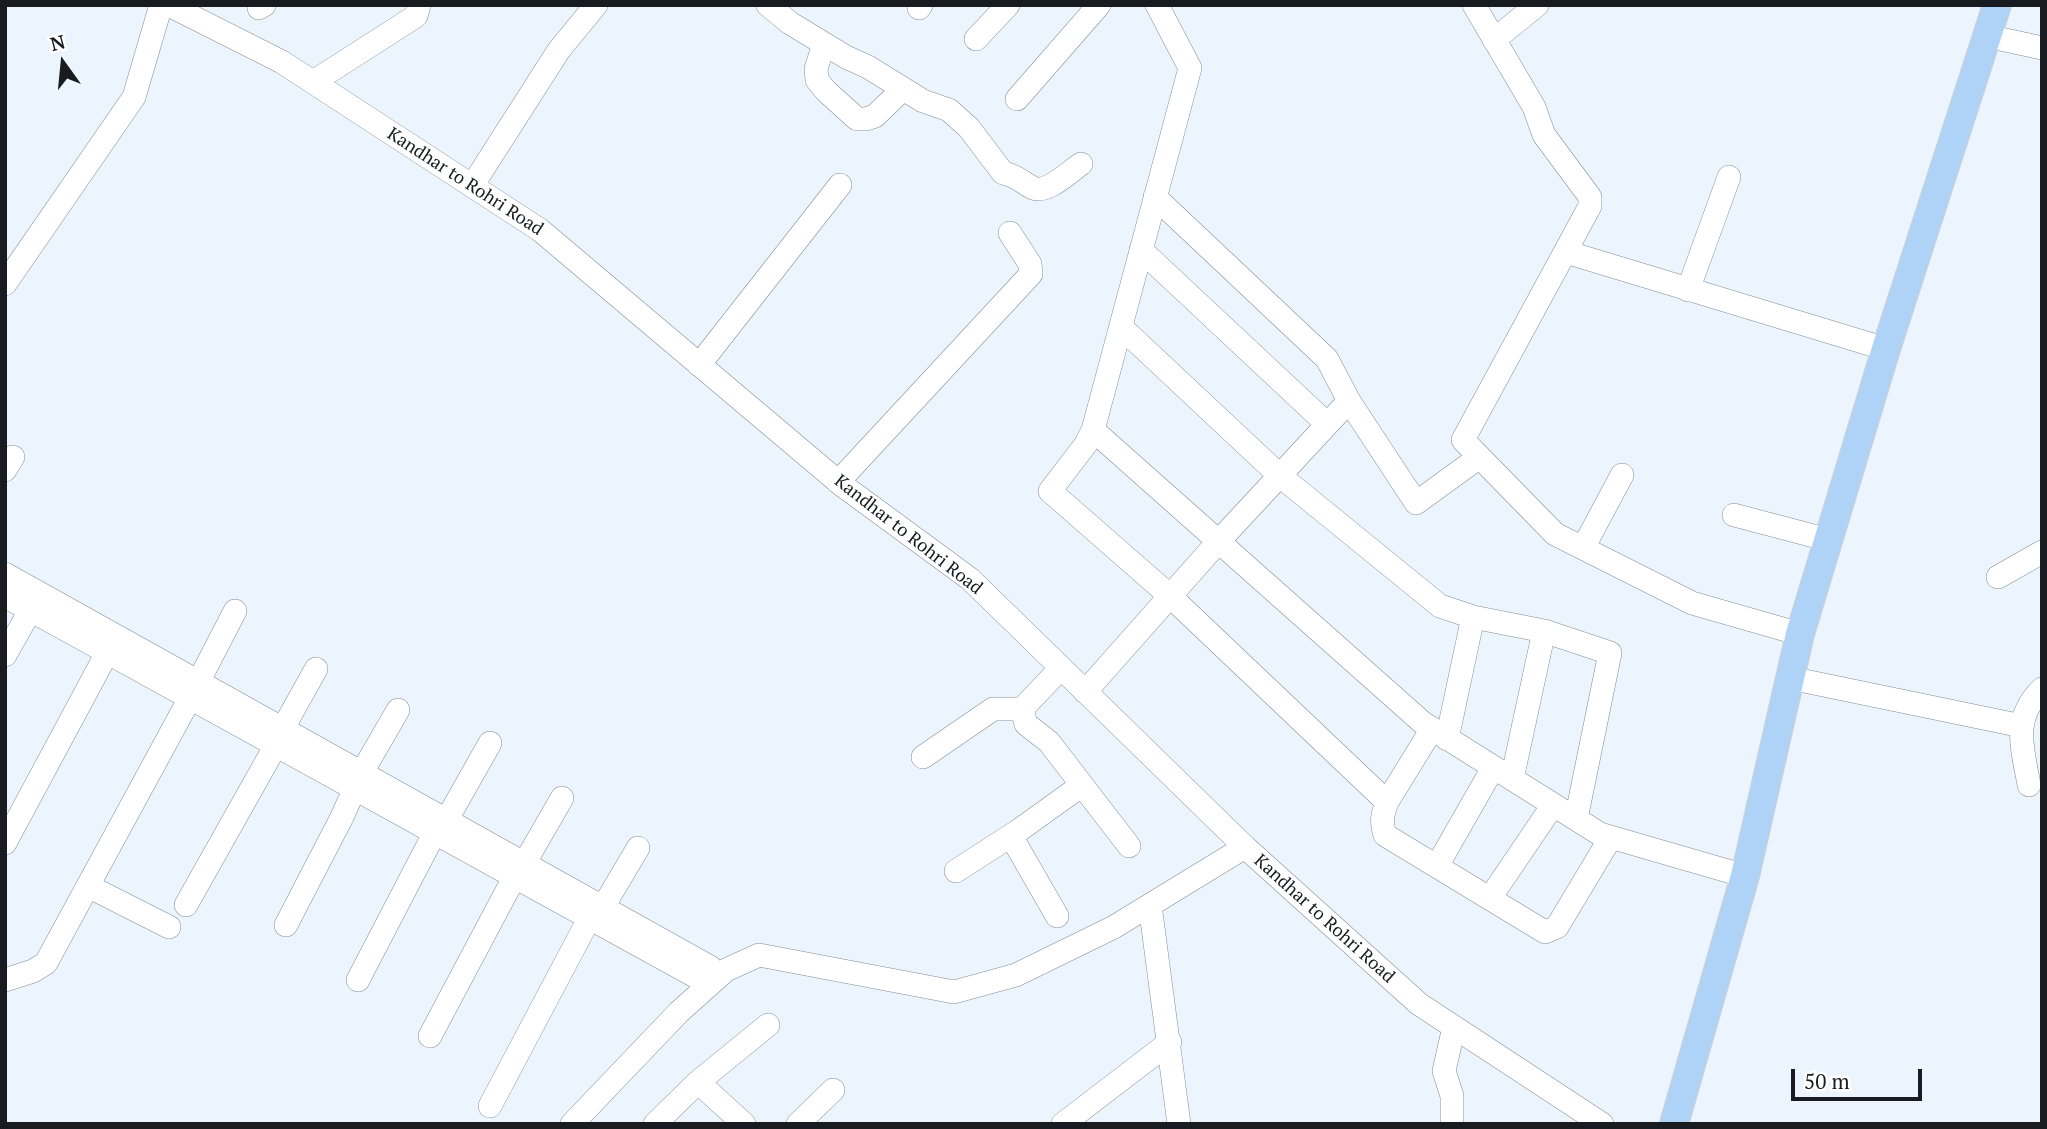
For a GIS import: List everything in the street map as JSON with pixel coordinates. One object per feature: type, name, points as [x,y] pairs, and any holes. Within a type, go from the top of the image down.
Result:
[{"type":"main road","points":[[1674,1124],[1745,876],[1800,634],[1886,349],[1997,5]]},
{"type":"street","points":[[5,284],[134,97],[161,5]]},
{"type":"street","name":"Kandhar to Rohri Road","points":[[169,5],[282,62],[540,230],[838,482],[970,579],[1245,847],[1419,1004],[1602,1124]]},
{"type":"street","points":[[313,82],[416,16],[419,5]]},
{"type":"street","points":[[472,186],[559,50],[596,5]]},
{"type":"street","points":[[768,5],[790,23],[824,44],[923,101],[949,110],[968,128],[1003,173],[1015,175],[1030,187],[1038,190],[1047,187],[1081,164]]},
{"type":"street","points":[[976,39],[1009,5]]},
{"type":"street","points":[[1017,99],[1099,5]]},
{"type":"street","points":[[1157,5],[1190,68],[1093,430],[1087,444],[1050,491],[1170,596],[1387,802]]},
{"type":"street","points":[[1474,5],[1534,107],[1544,135],[1590,197],[1590,206],[1463,440],[1555,534],[1692,603],[1800,634]]},
{"type":"street","points":[[1494,40],[1537,5]]},
{"type":"street","points":[[1987,36],[2042,48]]},
{"type":"street","points":[[824,44],[816,69],[817,80],[858,119],[875,116],[903,89]]},
{"type":"street","points":[[1688,290],[1729,177]]},
{"type":"street","points":[[699,365],[840,185]]},
{"type":"street","points":[[1155,197],[1327,359],[1349,401],[1416,503],[1478,458]]},
{"type":"street","points":[[838,482],[1031,275],[1030,264],[1010,233]]},
{"type":"street","points":[[1141,250],[1327,424]]},
{"type":"street","points":[[1566,252],[1886,349]]},
{"type":"street","points":[[1121,327],[1279,475],[1440,606],[1473,617],[1544,631],[1610,653],[1577,819]]},
{"type":"street","points":[[1085,692],[1218,542],[1349,401]]},
{"type":"street","points":[[1093,430],[1440,734],[1600,834],[1745,876]]},
{"type":"street","points":[[1583,548],[1622,475]]},
{"type":"street","points":[[1734,515],[1829,540]]},
{"type":"street","points":[[1998,577],[2042,552]]},
{"type":"street","points":[[5,574],[193,691],[596,912]]},
{"type":"street","points":[[5,596],[107,653],[193,691]]},
{"type":"street","points":[[5,655],[30,611]]},
{"type":"street","points":[[5,980],[33,971],[46,963],[235,611]]},
{"type":"street","points":[[1473,617],[1440,734],[1387,802],[1382,815],[1385,835],[1545,932],[1557,928],[1611,837]]},
{"type":"street","points":[[1437,866],[1502,773],[1544,631]]},
{"type":"street","points":[[5,843],[107,653]]},
{"type":"street","points":[[923,757],[993,709],[1022,709],[1061,668]]},
{"type":"street","points":[[187,905],[316,669]]},
{"type":"street","points":[[1790,678],[2022,726]]},
{"type":"street","points":[[2029,785],[2021,747],[2022,726],[2026,711],[2042,689]]},
{"type":"street","points":[[1022,709],[1026,724],[1049,742],[1129,846]]},
{"type":"street","points":[[286,925],[358,781],[398,710]]},
{"type":"street","points":[[358,980],[440,826],[489,743]]},
{"type":"street","points":[[956,871],[1082,785]]},
{"type":"street","points":[[430,1036],[562,798]]},
{"type":"street","points":[[1490,898],[1553,805]]},
{"type":"street","points":[[1011,836],[1057,916]]},
{"type":"street","points":[[572,1124],[689,1003],[726,970],[760,955],[954,992],[1016,975],[1114,927],[1245,847]]},
{"type":"street","points":[[490,1106],[596,912],[638,848]]},
{"type":"street","points":[[88,886],[169,927]]},
{"type":"street","points":[[1150,905],[1179,1124]]},
{"type":"street","points":[[655,1124],[698,1083],[768,1025]]},
{"type":"street","points":[[1451,1124],[1452,1096],[1444,1071],[1454,1027]]},
{"type":"street","points":[[1068,1122],[1170,1042]]},
{"type":"street","points":[[698,1083],[744,1124]]},
{"type":"street","points":[[798,1124],[833,1090]]}]
